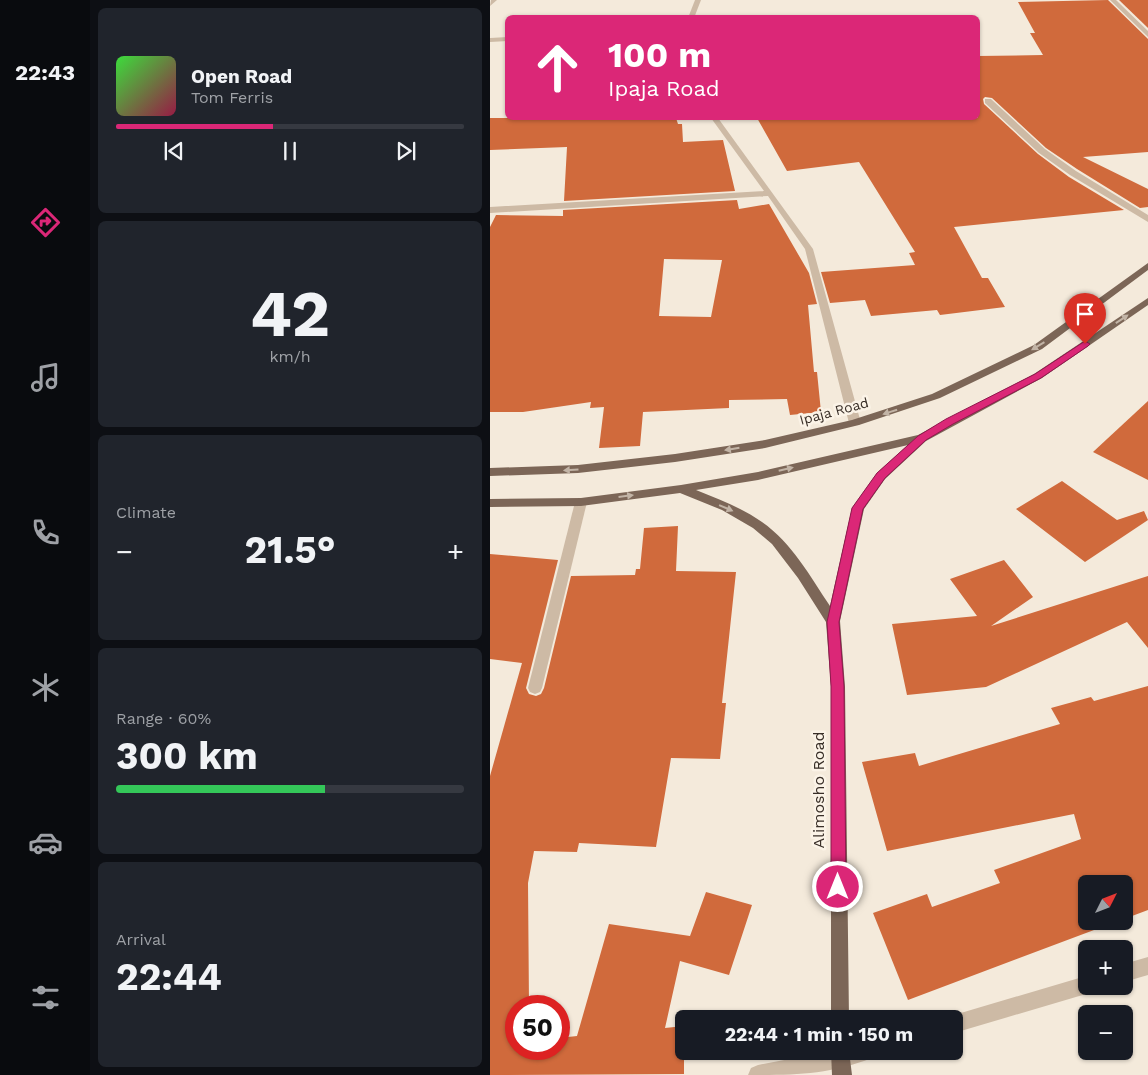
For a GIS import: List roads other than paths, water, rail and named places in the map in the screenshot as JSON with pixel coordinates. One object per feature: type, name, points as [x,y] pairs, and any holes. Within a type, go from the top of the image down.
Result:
[{"type":"main road","name":"Ipaja Road","points":[[490,472],[578,469],[674,458],[766,444],[855,423],[936,396],[1038,347],[1148,266]]},
{"type":"main road","points":[[490,503],[581,502],[681,489],[758,476],[922,438],[1038,376],[1148,301]]},
{"type":"main road","name":"Alimosho Road","points":[[840,1010],[838,686],[833,622],[858,508],[881,476],[922,438]]},
{"type":"main road","name":"Alimosho Road","points":[[681,489],[742,515],[767,532],[790,559],[833,622]]},
{"type":"street","points":[[490,4],[494,0]]},
{"type":"street","points":[[692,15],[698,0]]},
{"type":"street","points":[[1113,0],[1148,35]]},
{"type":"street","points":[[490,40],[505,39]]},
{"type":"street","points":[[988,101],[1042,151],[1148,219]]},
{"type":"street","points":[[717,120],[809,249],[855,423]]},
{"type":"street","points":[[490,210],[769,193]]},
{"type":"street","points":[[535,688],[581,502]]},
{"type":"street","points":[[1133,970],[1148,966]]},
{"type":"street","points":[[963,1021],[1078,987]]},
{"type":"street","points":[[758,1075],[841,1062]]}]
